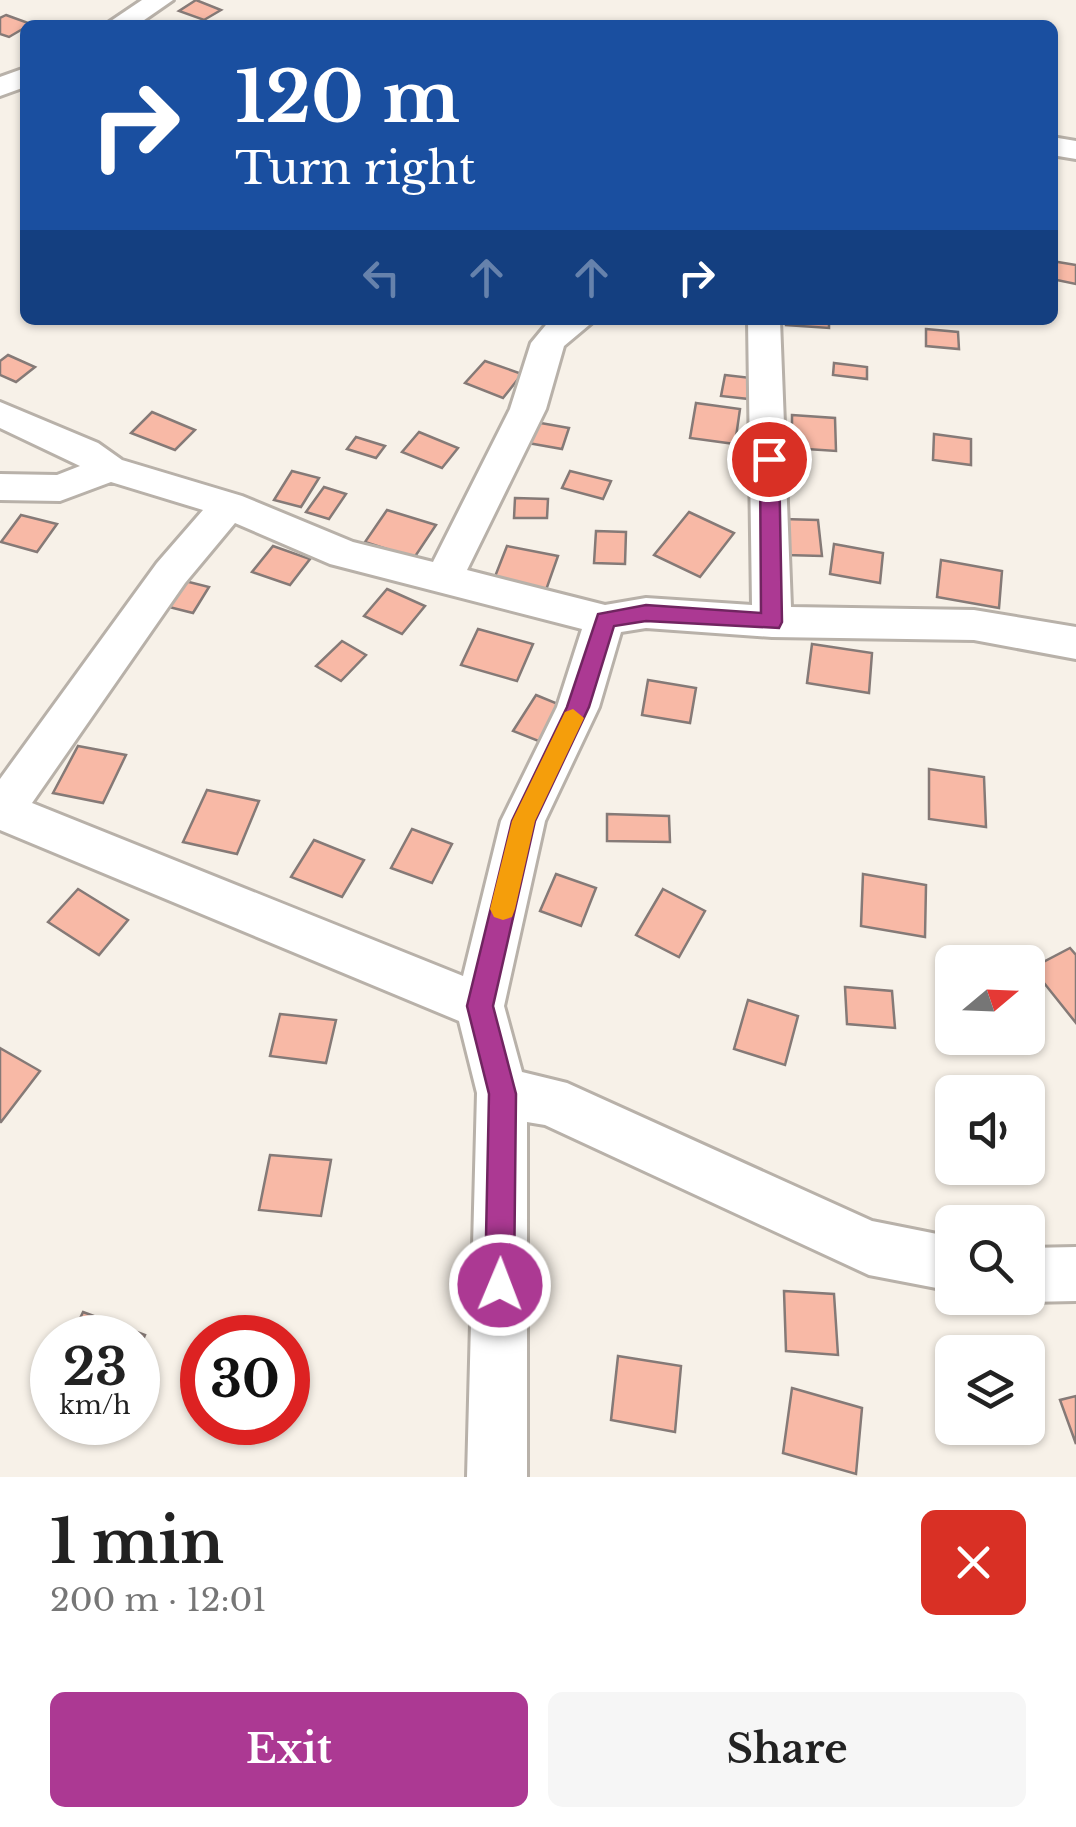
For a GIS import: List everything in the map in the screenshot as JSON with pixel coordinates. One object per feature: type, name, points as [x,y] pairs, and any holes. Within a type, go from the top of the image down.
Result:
[{"type":"street","points":[[126,20],[160,0]]},
{"type":"street","points":[[443,580],[528,410],[548,344],[568,325]]},
{"type":"street","points":[[764,325],[772,622]]},
{"type":"street","points":[[0,414],[85,452],[108,470],[230,505],[344,554],[606,620],[646,613],[772,622],[974,625],[1076,643]]},
{"type":"street","points":[[0,486],[60,488],[108,470]]},
{"type":"street","points":[[230,505],[170,573],[1,811],[480,1006]]},
{"type":"street","points":[[497,1477],[502,1094],[480,1006],[524,821],[578,707],[606,620]]},
{"type":"street","points":[[502,1094],[549,1101],[869,1248],[935,1261]]},
{"type":"street","points":[[1045,1275],[1076,1274]]},
{"type":"building","points":[[196,0],[221,10],[204,20],[179,11]]},
{"type":"building","points":[[6,15],[20,20],[20,30],[9,37],[0,34],[0,18]]},
{"type":"building","points":[[1058,262],[1076,265],[1076,284],[1058,280]]},
{"type":"building","points":[[786,325],[829,325],[829,328]]},
{"type":"building","points":[[926,329],[958,332],[959,349],[926,346]]},
{"type":"building","points":[[8,355],[35,367],[16,382],[0,375],[0,361]]},
{"type":"building","points":[[485,361],[522,374],[503,398],[465,383]]},
{"type":"building","points":[[834,363],[867,367],[867,379],[833,375]]},
{"type":"building","points":[[725,375],[760,379],[758,400],[721,396]]},
{"type":"building","points":[[696,403],[740,409],[735,444],[690,438]]},
{"type":"building","points":[[152,412],[195,430],[175,450],[131,433]]},
{"type":"building","points":[[792,415],[835,418],[836,451],[792,448]]},
{"type":"building","points":[[535,422],[569,428],[562,449],[528,443]]},
{"type":"building","points":[[419,432],[458,448],[442,468],[402,452]]},
{"type":"building","points":[[934,434],[971,439],[971,465],[933,460]]},
{"type":"building","points":[[356,437],[385,446],[376,458],[347,449]]},
{"type":"building","points":[[292,471],[319,478],[301,507],[274,500]]},
{"type":"building","points":[[570,471],[611,481],[603,499],[562,488]]},
{"type":"building","points":[[324,487],[346,494],[329,519],[306,512]]},
{"type":"building","points":[[515,498],[548,499],[547,518],[514,518]]},
{"type":"building","points":[[387,510],[436,525],[414,558],[365,542]]},
{"type":"building","points":[[689,512],[734,533],[700,577],[654,555]]},
{"type":"building","points":[[21,515],[57,524],[37,552],[1,542]]},
{"type":"building","points":[[783,519],[818,520],[822,556],[786,555]]},
{"type":"building","points":[[596,531],[626,532],[625,564],[594,563]]},
{"type":"building","points":[[834,544],[883,553],[880,583],[830,574]]},
{"type":"building","points":[[273,546],[310,559],[290,585],[252,572]]},
{"type":"building","points":[[507,546],[558,556],[546,590],[494,579]]},
{"type":"building","points":[[941,560],[1002,571],[999,608],[937,597]]},
{"type":"building","points":[[177,579],[209,587],[193,613],[161,605]]},
{"type":"building","points":[[387,589],[425,606],[402,634],[364,616]]},
{"type":"building","points":[[478,629],[533,644],[517,681],[461,665]]},
{"type":"building","points":[[342,641],[366,655],[341,681],[316,666]]},
{"type":"building","points":[[812,644],[872,653],[869,693],[807,683]]},
{"type":"building","points":[[648,680],[696,688],[690,723],[642,715]]},
{"type":"building","points":[[536,695],[563,706],[541,742],[513,731]]},
{"type":"building","points":[[78,746],[126,755],[103,803],[53,793]]},
{"type":"building","points":[[929,769],[984,777],[986,827],[929,819]]},
{"type":"building","points":[[207,790],[259,801],[237,854],[183,842]]},
{"type":"building","points":[[607,814],[669,816],[670,842],[607,841]]},
{"type":"building","points":[[412,829],[452,844],[432,883],[391,868]]},
{"type":"building","points":[[314,840],[364,860],[342,897],[291,877]]},
{"type":"building","points":[[556,874],[596,888],[581,926],[540,911]]},
{"type":"building","points":[[863,874],[926,885],[925,937],[861,926]]},
{"type":"building","points":[[78,889],[128,920],[99,955],[48,922]]},
{"type":"building","points":[[663,889],[705,911],[679,957],[636,935]]},
{"type":"building","points":[[1070,948],[1076,955],[1076,1023],[1045,984],[1045,961]]},
{"type":"building","points":[[845,987],[892,991],[895,1028],[847,1024]]},
{"type":"building","points":[[748,1000],[798,1016],[785,1065],[734,1049]]},
{"type":"building","points":[[280,1014],[336,1020],[326,1063],[270,1056]]},
{"type":"building","points":[[0,1048],[40,1071],[1,1122],[0,1122]]},
{"type":"building","points":[[270,1155],[331,1160],[321,1216],[259,1210]]},
{"type":"building","points":[[784,1291],[834,1294],[838,1355],[786,1351]]},
{"type":"building","points":[[618,1356],[681,1366],[675,1432],[611,1420]]},
{"type":"building","points":[[792,1388],[862,1408],[856,1474],[783,1453]]},
{"type":"building","points":[[1076,1396],[1076,1444],[1060,1400]]},
{"type":"slow traffic","points":[[503,909],[524,821],[573,718]]},
{"type":"route","points":[[500,1285],[502,1094],[480,1006],[524,821],[578,707],[606,620],[646,613],[772,622],[769,459]]}]
